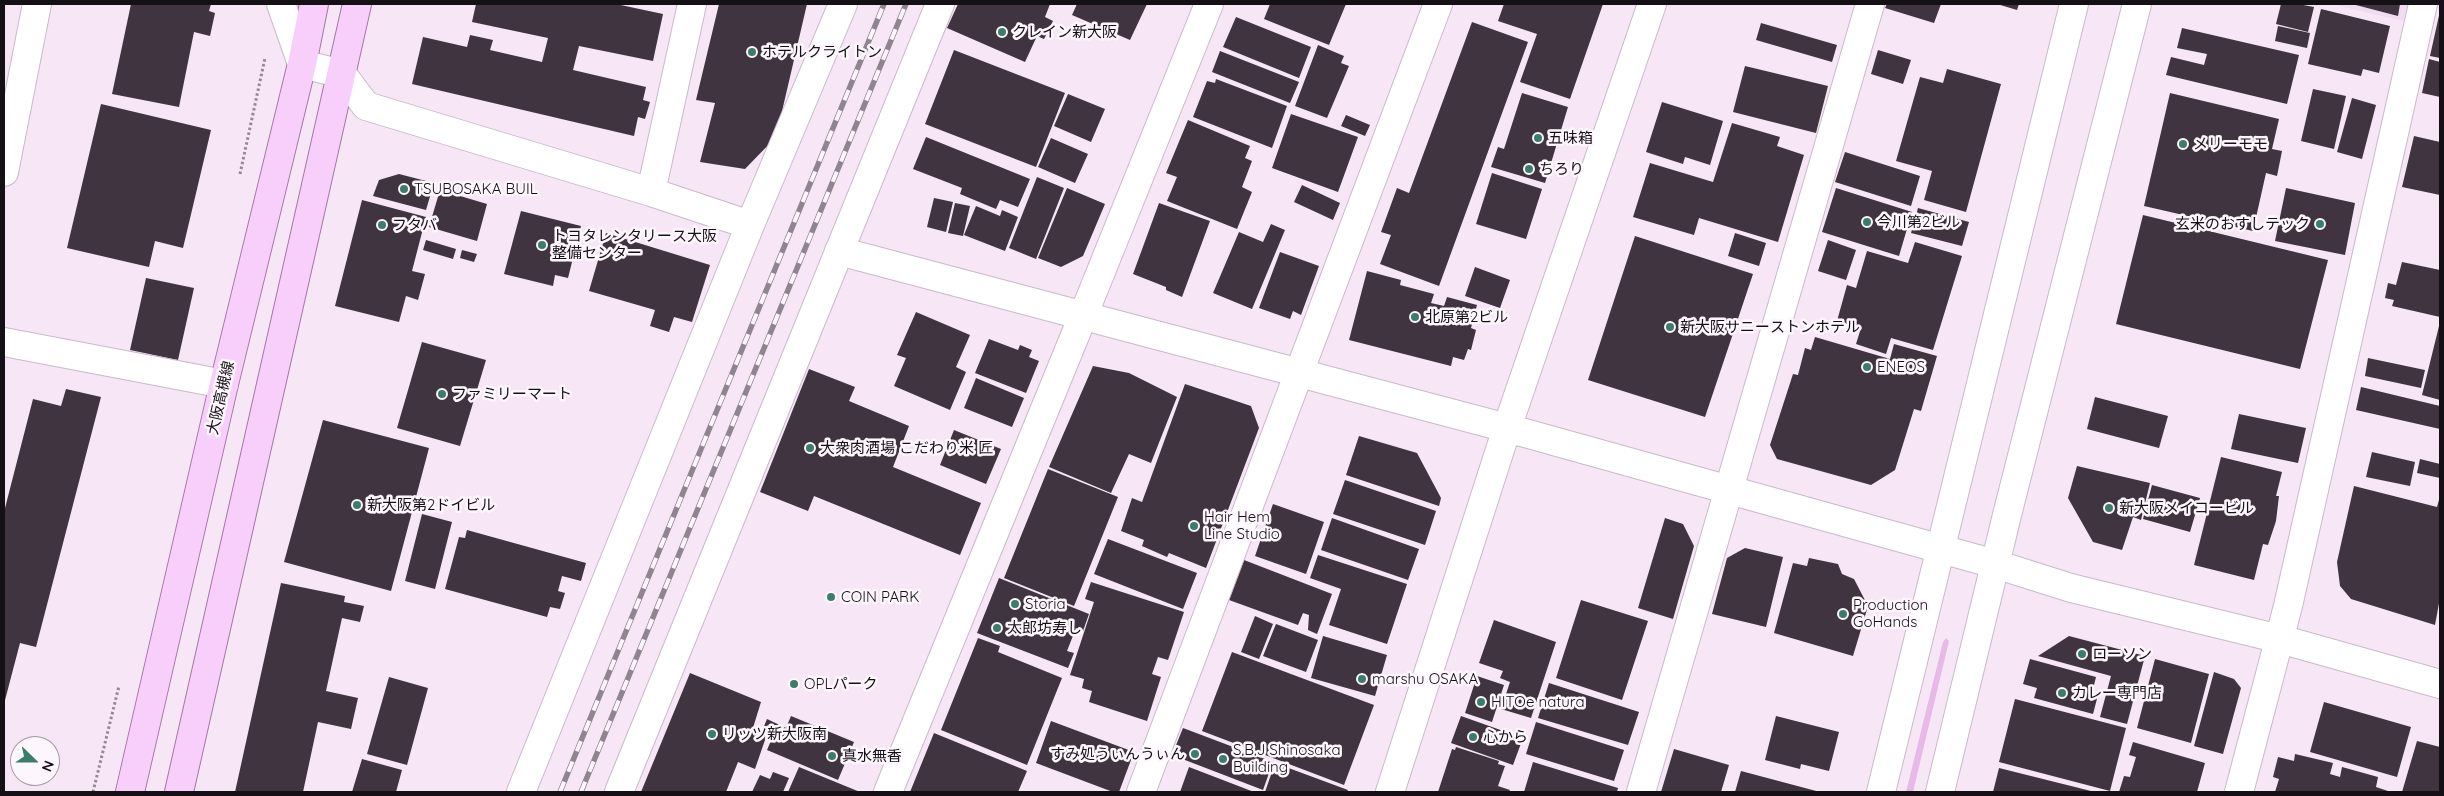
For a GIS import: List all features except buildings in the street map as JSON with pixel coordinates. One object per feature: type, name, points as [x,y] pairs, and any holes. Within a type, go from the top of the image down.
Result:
[{"type":"main road","name":"大阪高槻線","points":[[130,792],[224,384],[302,64],[314,4]]},
{"type":"main road","points":[[179,792],[357,4]]},
{"type":"street","points":[[4,172],[37,4]]},
{"type":"street","points":[[281,4],[302,64],[342,74],[366,106],[651,192],[750,225]]},
{"type":"street","points":[[651,192],[692,4]]},
{"type":"street","points":[[521,792],[750,225],[843,4]]},
{"type":"street","points":[[619,792],[940,4]]},
{"type":"street","points":[[888,792],[1209,4]]},
{"type":"street","points":[[1141,792],[1438,4]]},
{"type":"street","points":[[1390,792],[1507,428],[1652,4]]},
{"type":"street","points":[[1641,792],[1731,490],[1870,4]]},
{"type":"street","points":[[1881,792],[2074,4]]},
{"type":"street","points":[[1940,792],[1995,564],[2137,4]]},
{"type":"street","points":[[2238,792],[2280,640],[2423,4]]},
{"type":"street","points":[[839,251],[1507,428],[1995,564],[2072,588],[2280,640],[2440,684]]},
{"type":"street","points":[[4,342],[224,384]]},
{"type":"shaded area","points":[[2331,4],[2408,4],[2403,21]]},
{"type":"shaded area","points":[[1946,638],[1949,641],[1913,792],[1906,792],[1943,642]]},
{"type":"railway","points":[[560,792],[884,4]]},
{"type":"railway","points":[[581,792],[906,4]]},
{"type":"place","name":"クレイン新大阪","points":[[1002,32]]},
{"type":"place","name":"ホテルクライトン","points":[[752,52]]},
{"type":"place","name":"五味箱","points":[[1538,138]]},
{"type":"place","name":"メリーモモ","points":[[2183,144]]},
{"type":"place","name":"ちろり","points":[[1529,169]]},
{"type":"place","name":"TSUBOSAKA BUIL","points":[[404,189]]},
{"type":"place","name":"今川第2ビル","points":[[1867,222]]},
{"type":"place","name":"玄米のおすしテック","points":[[2320,224]]},
{"type":"place","name":"フタバ","points":[[382,225]]},
{"type":"place","name":"トヨタレンタリース大阪 整備センター","points":[[542,245]]},
{"type":"place","name":"北原第2ビル","points":[[1415,317]]},
{"type":"place","name":"新大阪サニーストンホテル","points":[[1670,327]]},
{"type":"place","name":"ENEOS","points":[[1867,367]]},
{"type":"place","name":"ファミリーマート","points":[[442,394]]},
{"type":"place","name":"大衆肉酒場 こだわり米 匠","points":[[810,448]]},
{"type":"place","name":"新大阪第2ドイビル","points":[[357,505]]},
{"type":"place","name":"新大阪メイコービル","points":[[2109,508]]},
{"type":"place","name":"Hair Hem Line Studio","points":[[1194,526]]},
{"type":"place","name":"COIN PARK","points":[[831,597]]},
{"type":"place","name":"Storia","points":[[1015,604]]},
{"type":"place","name":"Production GoHands","points":[[1843,614]]},
{"type":"place","name":"太郎坊寿し","points":[[997,628]]},
{"type":"place","name":"ローソン","points":[[2082,654]]},
{"type":"place","name":"marshu OSAKA","points":[[1362,679]]},
{"type":"place","name":"OPLパーク","points":[[794,684]]},
{"type":"place","name":"カレー専門店","points":[[2062,693]]},
{"type":"place","name":"HITOe natura","points":[[1481,702]]},
{"type":"place","name":"リッツ新大阪南","points":[[712,734]]},
{"type":"place","name":"心から","points":[[1473,737]]},
{"type":"place","name":"すみ処うぃんうぃん","points":[[1195,754]]},
{"type":"place","name":"真水無香","points":[[832,756]]},
{"type":"place","name":"S.B.J Shinosaka Building","points":[[1223,759]]}]
